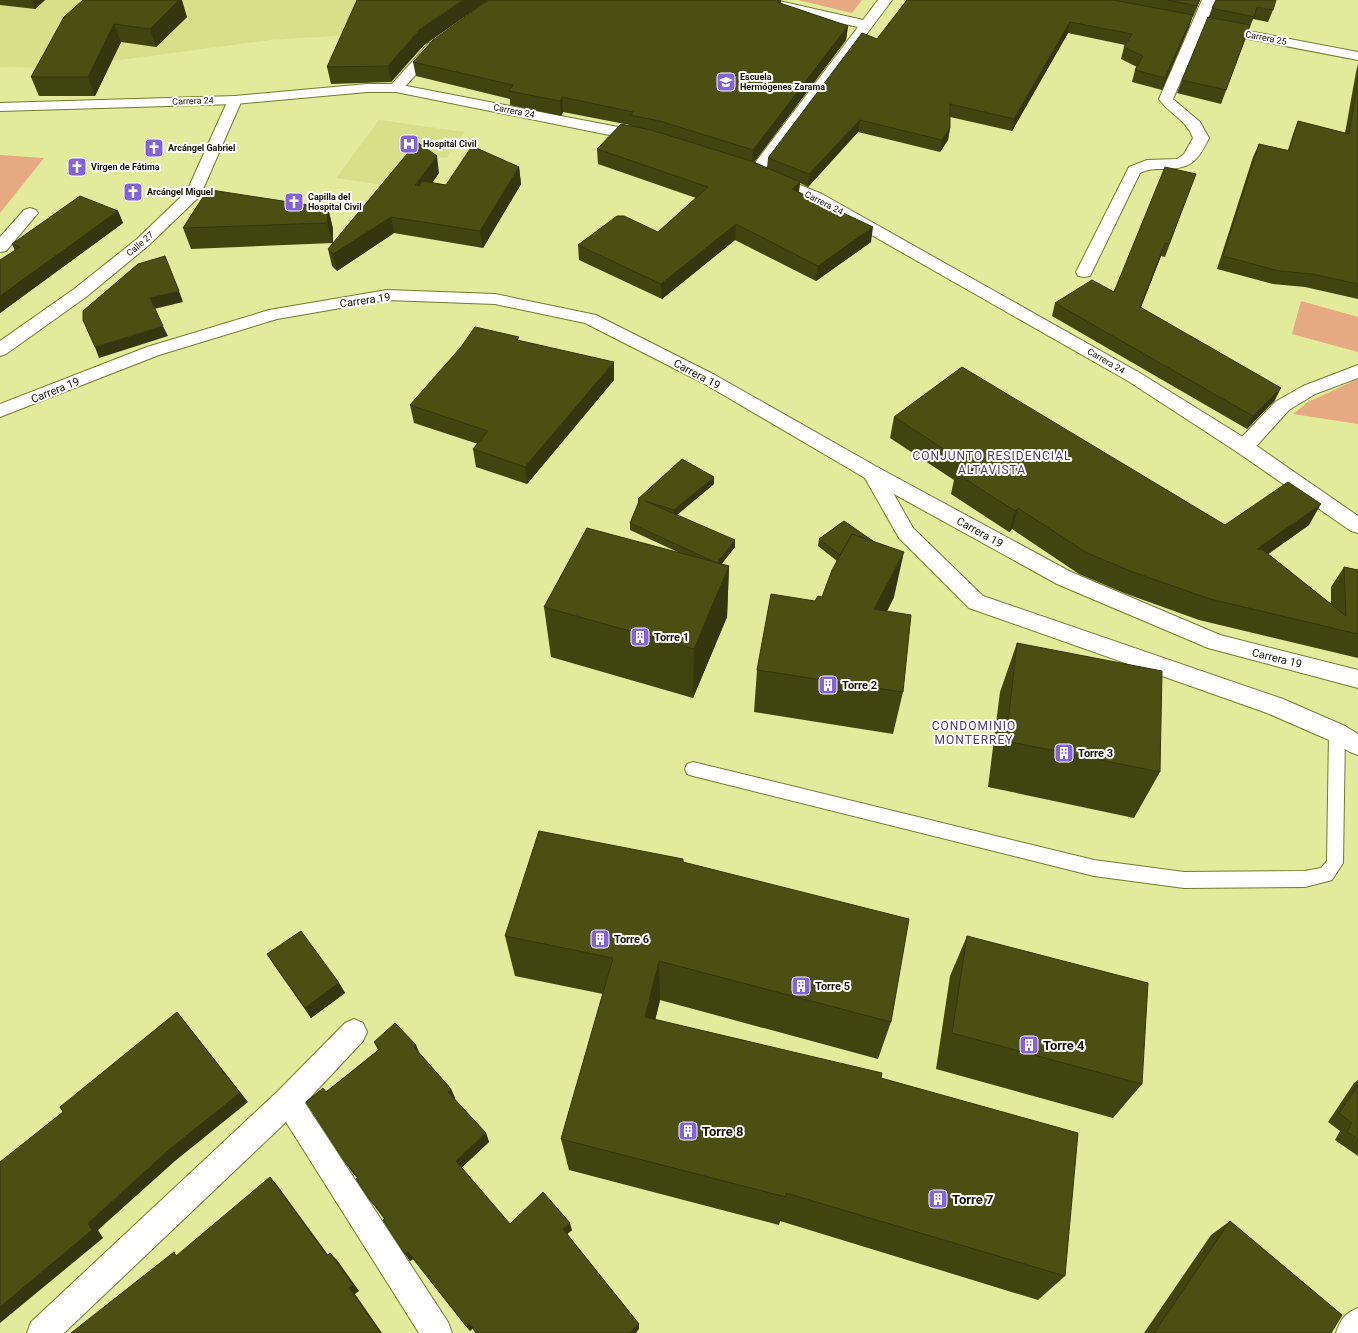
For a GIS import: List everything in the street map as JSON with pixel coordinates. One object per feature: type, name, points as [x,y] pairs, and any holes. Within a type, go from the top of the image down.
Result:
[{"type":"street","points":[[758,0],[867,24],[885,0]]},
{"type":"street","points":[[1084,272],[1134,170],[1140,165],[1180,162],[1189,159],[1201,138],[1198,128],[1189,118],[1171,106],[1166,99],[1209,0]]},
{"type":"street","name":"Carrera 25","points":[[1184,22],[1358,56]]},
{"type":"street","name":"Carrera 24","points":[[867,24],[749,170],[816,197],[1134,377],[1244,447],[1358,526]]},
{"type":"street","points":[[396,88],[429,50],[444,38]]},
{"type":"street","name":"Carrera 24","points":[[0,107],[235,100],[367,88],[396,88],[656,140]]},
{"type":"street","name":"Calle 27","points":[[0,350],[80,294],[138,247],[194,193],[235,100]]},
{"type":"street","points":[[0,247],[30,213]]},
{"type":"street","name":"Carrera 19","points":[[0,412],[152,351],[275,314],[387,295],[495,299],[590,319],[709,379],[872,473],[1071,581],[1216,642],[1358,679]]},
{"type":"street","points":[[1244,447],[1282,406],[1309,390],[1358,371]]},
{"type":"street","points":[[872,473],[906,534],[976,602],[1275,706],[1337,733],[1358,745]]},
{"type":"street","points":[[42,1333],[288,1100],[354,1032]]},
{"type":"street","points":[[288,1100],[437,1333]]},
{"type":"street","points":[[1351,1333],[1358,1323]]},
{"type":"lane","points":[[693,769],[1094,868],[1184,880],[1305,879],[1326,875],[1335,862],[1337,733]]},
{"type":"shaded area","points":[[0,0],[492,0],[429,40],[349,35],[270,40],[105,62],[93,69],[0,67]]},
{"type":"shaded area","points":[[798,0],[862,0],[852,13]]},
{"type":"shaded area","name":"Hospitál Civil","points":[[379,120],[464,132],[447,158],[432,156],[409,189],[336,178]]},
{"type":"shaded area","points":[[0,155],[44,158],[0,213]]},
{"type":"shaded area","points":[[1301,301],[1358,317],[1358,352],[1292,334]]},
{"type":"shaded area","points":[[1358,379],[1358,424],[1293,414],[1308,402]]},
{"type":"building","points":[[83,0],[179,0],[150,29],[114,24],[88,77],[31,77],[64,17]]},
{"type":"building","points":[[357,0],[463,0],[420,29],[388,66],[327,67]]},
{"type":"building","points":[[489,0],[778,0],[777,2],[848,26],[753,150],[660,121],[630,115],[633,112],[562,97],[560,101],[509,91],[513,85],[413,62],[433,40]]},
{"type":"building","points":[[907,0],[1113,0],[1193,15],[1165,78],[1135,70],[1143,56],[1124,47],[1132,34],[1070,22],[1014,119],[950,104],[950,128],[942,140],[860,120],[809,174],[768,158],[862,33],[877,39]]},
{"type":"building","points":[[1168,0],[1199,0],[1197,6]]},
{"type":"building","points":[[1216,0],[1276,0],[1273,10],[1257,7],[1254,17],[1212,8]]},
{"type":"building","points":[[1208,17],[1250,25],[1226,90],[1182,80]]},
{"type":"building","points":[[1358,80],[1358,284],[1312,274],[1279,271],[1223,256],[1259,144],[1289,151],[1298,121],[1349,134]]},
{"type":"building","points":[[621,124],[651,130],[751,161],[800,182],[792,189],[873,227],[818,266],[736,224],[661,284],[578,245],[617,216],[624,216],[658,232],[708,187],[597,149]]},
{"type":"building","points":[[417,142],[437,156],[415,185],[419,186],[422,181],[446,185],[472,146],[519,167],[480,231],[391,217],[333,254],[328,249]]},
{"type":"building","points":[[1165,167],[1196,174],[1169,244],[1165,243],[1140,307],[1281,388],[1253,416],[1055,303],[1092,280],[1114,292]]},
{"type":"building","points":[[211,190],[328,208],[327,223],[183,228],[203,197]]},
{"type":"building","points":[[80,196],[118,211],[0,296],[0,260],[20,247],[12,244]]},
{"type":"building","points":[[165,256],[179,291],[150,298],[163,326],[95,347],[83,320],[83,311],[138,264]]},
{"type":"building","points":[[475,327],[519,337],[517,340],[614,362],[525,467],[473,449],[488,431],[410,405],[461,347]]},
{"type":"building","points":[[962,367],[1225,525],[1288,482],[1321,504],[1257,549],[1263,550],[1346,616],[1344,567],[1358,570],[1358,634],[1210,599],[1133,572],[1087,553],[1018,508],[1015,511],[956,473],[967,464],[894,417]]},
{"type":"building","points":[[682,459],[714,477],[674,510],[645,501],[735,540],[717,563],[630,523],[640,499],[638,499]]},
{"type":"building","points":[[844,521],[873,541],[852,534],[840,555],[819,539]]},
{"type":"building","points":[[587,528],[729,566],[694,649],[544,607]]},
{"type":"building","points":[[852,534],[904,552],[874,609],[911,615],[903,692],[757,670],[771,594],[815,601],[818,596],[822,597],[832,570]]},
{"type":"building","points":[[1017,643],[1162,671],[1160,772],[1006,741]]},
{"type":"building","points":[[539,831],[683,859],[683,862],[909,919],[891,1022],[659,961],[645,1017],[882,1073],[881,1078],[1078,1133],[1065,1276],[786,1193],[786,1197],[561,1139],[613,958],[505,936]]},
{"type":"building","points":[[301,931],[339,983],[305,1008],[267,954]]},
{"type":"building","points":[[967,936],[1148,983],[1142,1084],[952,1033]]},
{"type":"building","points":[[177,1012],[240,1093],[166,1152],[88,1223],[92,1230],[0,1307],[0,1162],[63,1112],[60,1107]]},
{"type":"building","points":[[395,1023],[416,1045],[414,1047],[451,1089],[448,1092],[486,1133],[456,1161],[510,1224],[543,1192],[570,1223],[563,1229],[639,1324],[629,1333],[476,1333],[469,1323],[466,1326],[408,1252],[405,1254],[383,1220],[385,1218],[370,1200],[356,1179],[358,1177],[345,1162],[306,1102],[323,1088],[326,1092],[380,1049],[374,1042]]},
{"type":"building","points":[[1358,1085],[1358,1139],[1347,1132],[1352,1123],[1339,1113]]},
{"type":"building","points":[[270,1177],[327,1256],[330,1253],[353,1285],[349,1288],[380,1333],[71,1333],[174,1252],[176,1256]]},
{"type":"building","points":[[1230,1221],[1342,1315],[1331,1333],[1154,1333]]},
{"type":"place","name":"Escuela Hermógenes Zarama","points":[[726,82]]},
{"type":"place","name":"Hospitál Civil","points":[[409,144]]},
{"type":"place","name":"Arcángel Gabriel","points":[[154,148]]},
{"type":"place","name":"Virgen de Fátima","points":[[77,167]]},
{"type":"place","name":"Arcángel Miguel","points":[[133,192]]},
{"type":"place","name":"Capilla del Hospital Civil","points":[[294,202]]},
{"type":"place","name":"Torre 1","points":[[640,637]]},
{"type":"place","name":"Torre 2","points":[[828,685]]},
{"type":"place","name":"Torre 3","points":[[1064,753]]},
{"type":"place","name":"Torre 6","points":[[600,939]]},
{"type":"place","name":"Torre 5","points":[[801,986]]},
{"type":"place","name":"Torre 4","points":[[1029,1045]]},
{"type":"place","name":"Torre 8","points":[[688,1131]]},
{"type":"place","name":"Torre 7","points":[[938,1199]]},
{"type":"district","name":"CONJUNTO RESIDENCIAL ALTAVISTA","points":[[992,463]]},
{"type":"district","name":"CONDOMINIO MONTERREY","points":[[974,733]]}]
